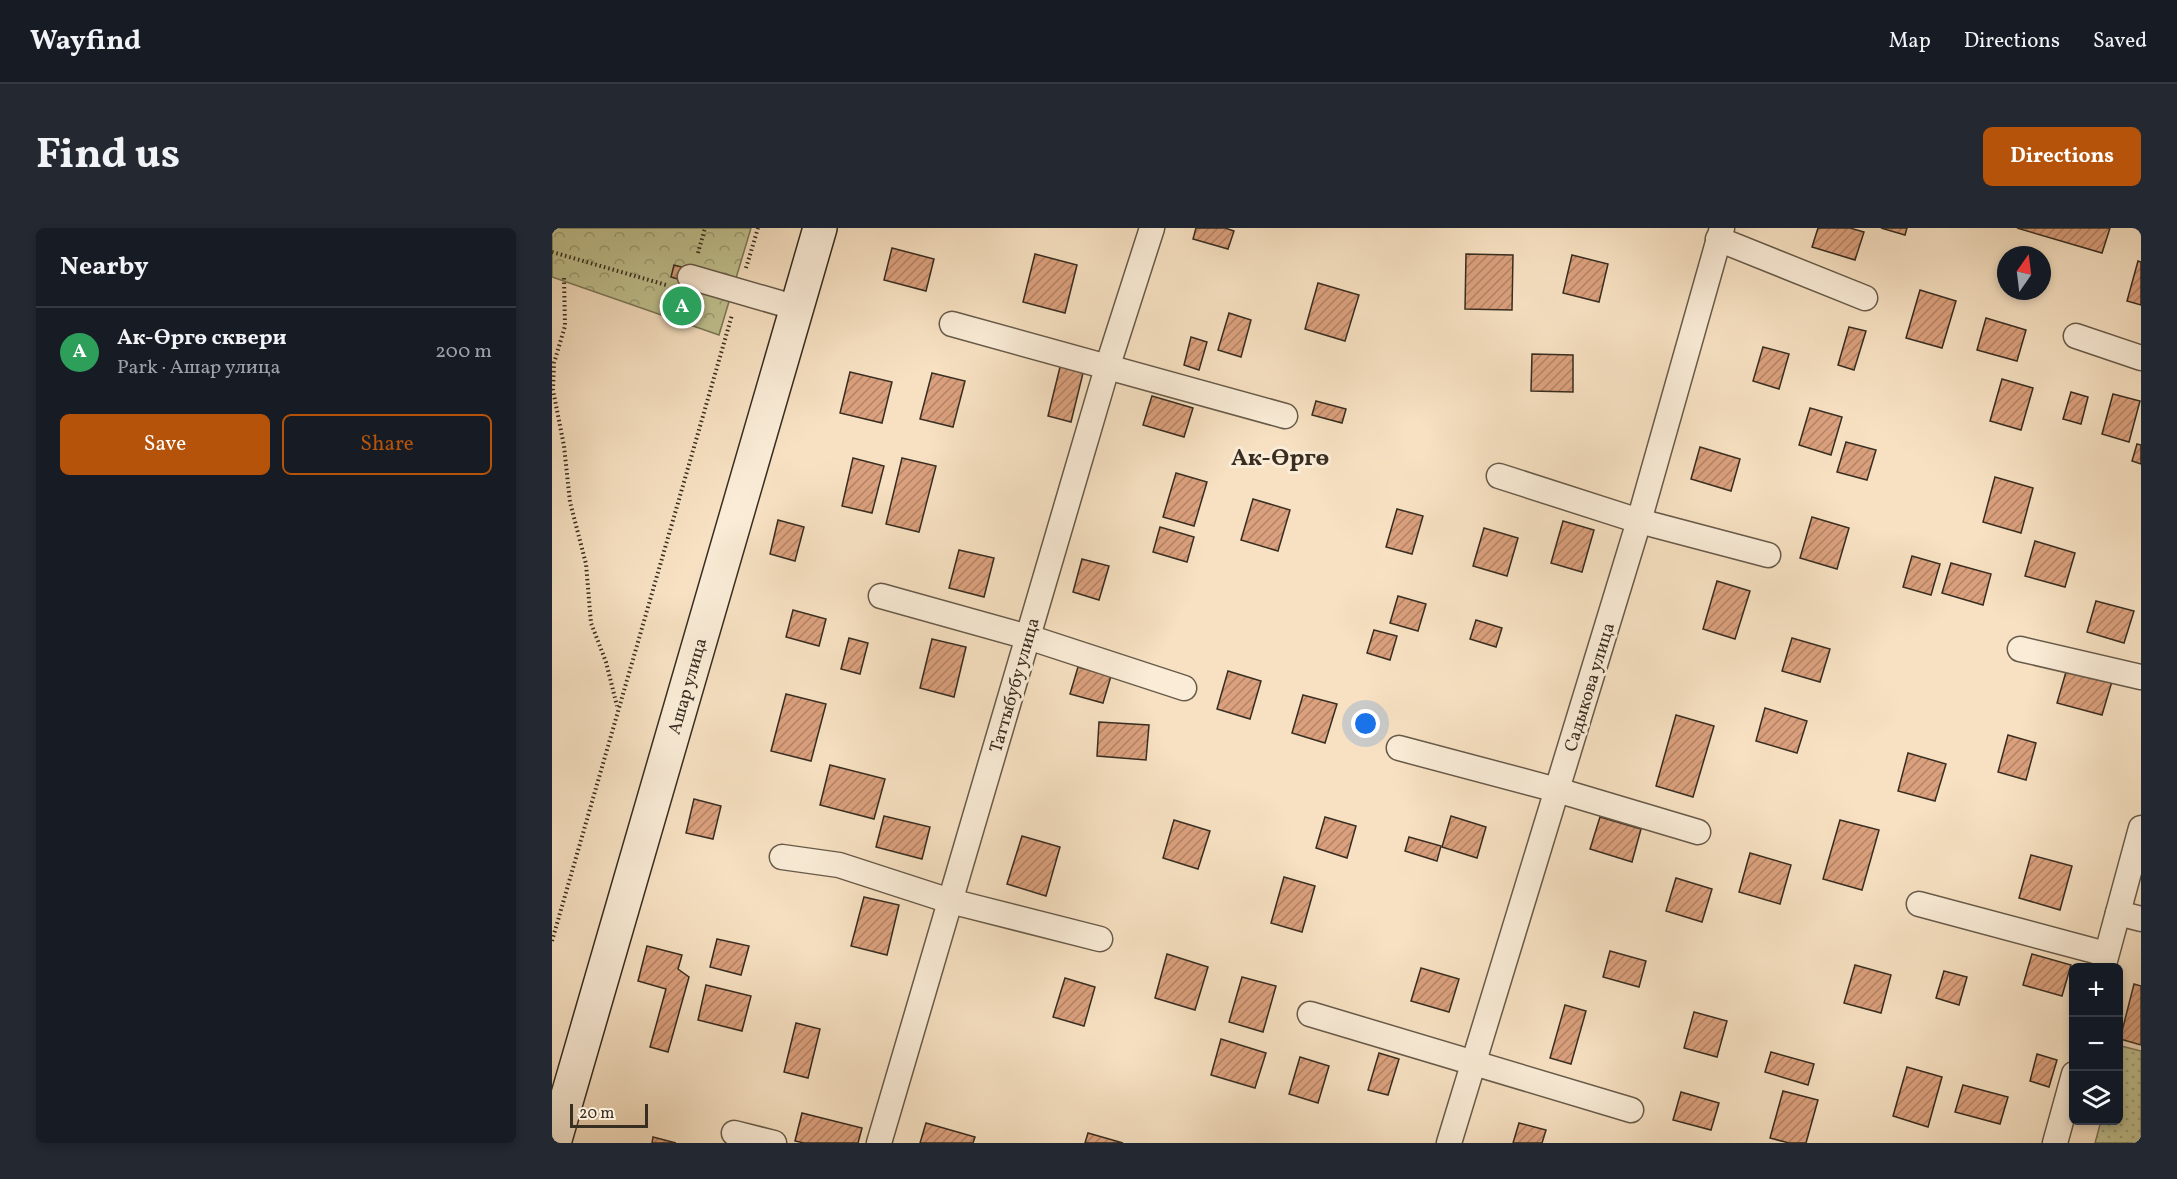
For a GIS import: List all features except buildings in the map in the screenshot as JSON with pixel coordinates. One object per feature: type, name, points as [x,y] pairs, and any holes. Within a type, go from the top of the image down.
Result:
[{"type":"street","name":"Ашар улица","points":[[554,1143],[820,228]]},
{"type":"street","name":"Таттыбубу улица","points":[[879,1143],[1107,368],[1152,228]]},
{"type":"street","points":[[1720,234],[1865,298]]},
{"type":"street","name":"Садыкова улица","points":[[1449,1143],[1639,521],[1720,234]]},
{"type":"street","points":[[683,282],[740,291],[797,308]]},
{"type":"street","points":[[952,324],[1285,416]]},
{"type":"street","points":[[2076,336],[2141,358]]},
{"type":"street","points":[[1499,476],[1639,521],[1768,555]]},
{"type":"street","points":[[880,596],[1028,637],[1184,688]]},
{"type":"street","points":[[2020,649],[2141,677]]},
{"type":"street","points":[[1399,748],[1557,790],[1698,832]]},
{"type":"street","points":[[1919,904],[2105,961],[2141,828]]},
{"type":"street","points":[[782,857],[839,864],[950,901],[1100,939]]},
{"type":"street","points":[[2118,913],[2141,919]]},
{"type":"street","points":[[1310,1014],[1631,1110]]},
{"type":"street","points":[[2055,1143],[2069,1089]]},
{"type":"street","points":[[734,1133],[774,1143]]},
{"type":"path","points":[[552,941],[758,228]]},
{"type":"path","points":[[552,252],[683,282]]},
{"type":"path","points":[[564,278],[565,326],[554,363],[553,390],[564,447],[570,501],[586,564],[591,623],[606,662],[618,709]]},
{"type":"green space","points":[[552,228],[751,228],[719,335],[552,277]]},
{"type":"green space","points":[[2123,1046],[2141,1051],[2141,1143],[2095,1143],[2100,1125],[2123,1125]]},
{"type":"place","name":"Ак-Өргө сквери","points":[[682,306]]},
{"type":"district","name":"Ак-Өргө","points":[[1280,457]]}]
